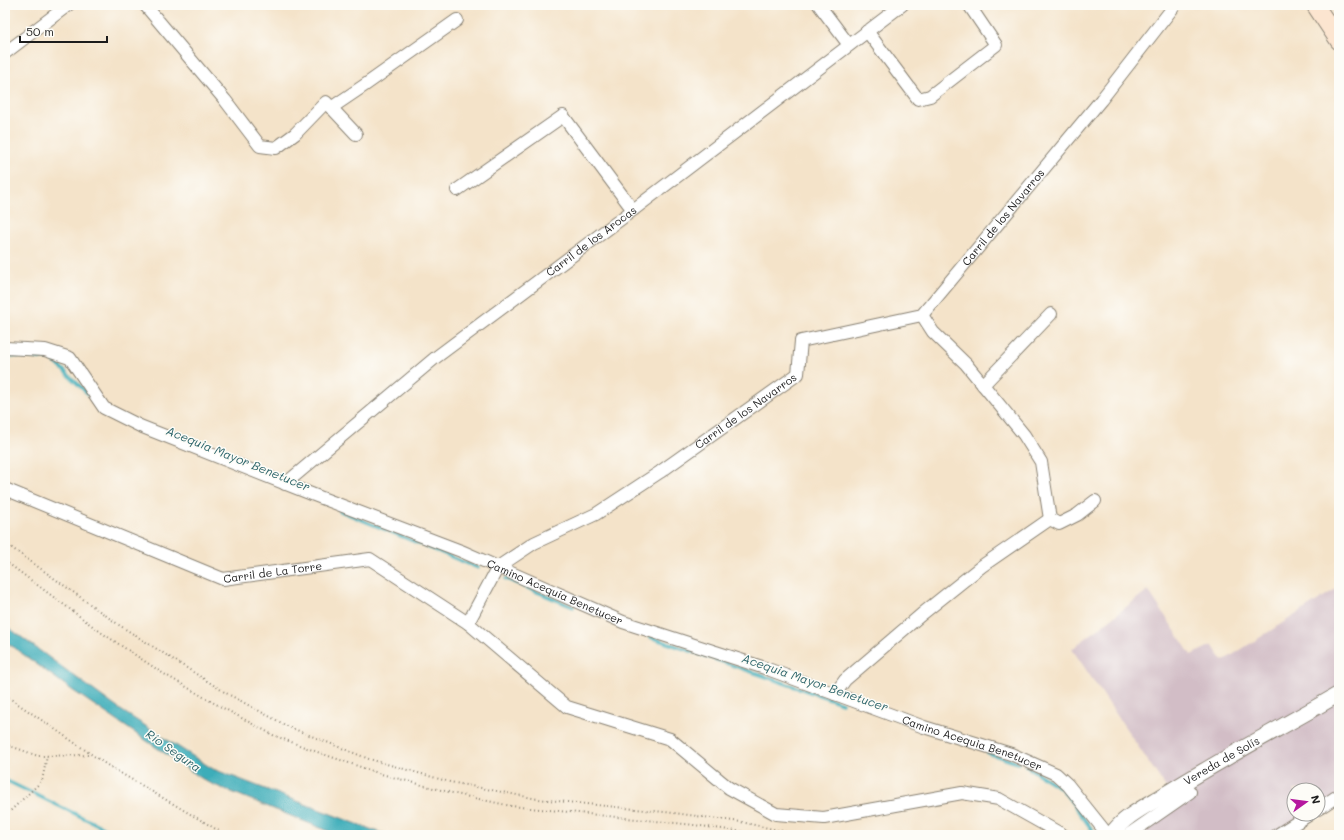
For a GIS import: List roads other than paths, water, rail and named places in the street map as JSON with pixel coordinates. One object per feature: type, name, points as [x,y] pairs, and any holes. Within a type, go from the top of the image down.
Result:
[{"type":"main road","points":[[1315,5],[1339,41]]},
{"type":"street","points":[[5,53],[68,5]]},
{"type":"street","points":[[145,5],[225,100],[260,146],[276,148],[295,134],[326,102],[356,134]]},
{"type":"street","points":[[819,5],[849,45]]},
{"type":"street","name":"Carril de los Arocas","points":[[286,484],[435,358],[633,210],[902,5]]},
{"type":"street","points":[[867,31],[918,99],[930,96],[996,45],[969,5]]},
{"type":"street","name":"Carril de los Navarros","points":[[468,623],[498,567],[534,543],[602,510],[660,472],[798,374],[801,341],[922,315],[1101,100],[1175,5]]},
{"type":"street","points":[[331,108],[456,20]]},
{"type":"street","points":[[457,190],[563,116],[633,210]]},
{"type":"street","points":[[983,385],[1050,314]]},
{"type":"street","points":[[922,315],[933,332],[966,364],[1024,435],[1041,462],[1050,519]]},
{"type":"street","name":"Camino Acequia Benetucer","points":[[5,348],[45,350],[70,358],[104,408],[140,426],[286,484],[462,551],[623,622],[765,668],[924,727],[1012,754],[1056,774],[1068,785],[1108,835]]},
{"type":"street","name":"Carril de La Torre","points":[[5,489],[223,579],[370,559],[468,623],[567,707],[670,739],[729,788],[776,814],[824,818],[962,793],[999,799],[1063,835]]},
{"type":"street","points":[[1050,519],[1059,524],[1077,515],[1096,501]]},
{"type":"street","points":[[835,694],[845,680],[934,605],[982,566],[1050,519]]},
{"type":"street","name":"Vereda de Solís","points":[[1111,835],[1130,817],[1182,783],[1277,731],[1339,694]]},
{"type":"street","points":[[1128,835],[1190,792],[1182,783]]},
{"type":"street","points":[[1326,804],[1339,795]]},
{"type":"street","points":[[1277,835],[1297,822]]},
{"type":"water","name":"Río Segura","points":[[5,625],[119,709],[213,769],[378,832],[392,835],[338,835],[207,782],[72,690],[5,641]]},
{"type":"waterway","name":"Acequia Mayor Benetucer","points":[[5,355],[52,359],[88,394]]},
{"type":"waterway","name":"Acequia Mayor Benetucer","points":[[340,511],[478,568]]},
{"type":"waterway","name":"Acequia Mayor Benetucer","points":[[506,579],[573,607]]},
{"type":"waterway","name":"Acequia Mayor Benetucer","points":[[650,637],[842,703]]},
{"type":"waterway","name":"Acequia Mayor Benetucer","points":[[988,753],[1018,763]]},
{"type":"waterway","name":"Acequia Mayor Benetucer","points":[[1026,766],[1062,789],[1096,835]]},
{"type":"waterway","points":[[5,780],[119,835]]}]
